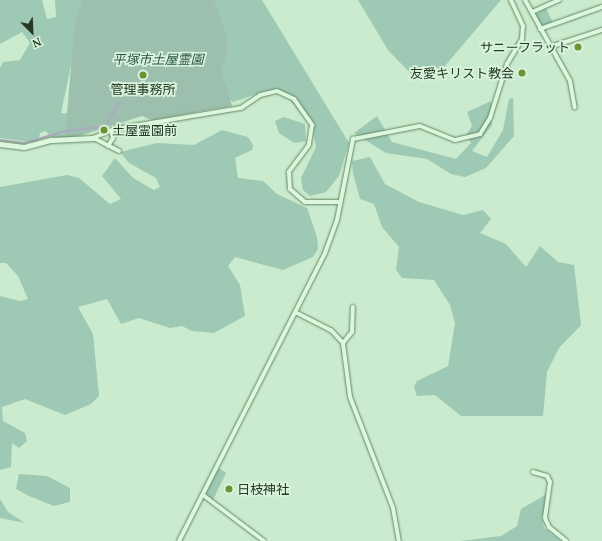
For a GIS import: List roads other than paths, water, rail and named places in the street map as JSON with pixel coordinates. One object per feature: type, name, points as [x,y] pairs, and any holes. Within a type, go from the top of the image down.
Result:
[{"type":"street","points":[[179,541],[297,313],[325,253],[340,202],[349,150],[358,136],[389,135],[420,126],[448,139],[462,140],[484,129],[507,64],[522,39],[523,26],[511,0]]},
{"type":"street","points":[[525,0],[570,81],[575,108]]},
{"type":"street","points":[[532,12],[559,0]]},
{"type":"street","points":[[540,29],[602,6]]},
{"type":"street","points":[[550,47],[602,30]]},
{"type":"street","points":[[0,144],[24,147],[51,140],[93,138],[111,130],[241,108],[267,92],[283,93],[303,109],[313,130],[309,145],[290,169],[290,189],[305,202],[340,202]]},
{"type":"street","points":[[108,146],[114,138],[111,130]]},
{"type":"street","points":[[93,138],[119,151]]},
{"type":"street","points":[[343,343],[352,332],[353,307]]},
{"type":"street","points":[[297,313],[331,330],[343,343],[350,397],[393,508],[400,541]]},
{"type":"street","points":[[533,472],[547,476],[550,482],[546,522],[566,541]]},
{"type":"street","points":[[202,495],[264,541]]},
{"type":"waterway","points":[[0,140],[24,143],[66,131],[105,126],[120,102]]},
{"type":"place","name":"サニーフラット","points":[[578,47]]},
{"type":"place","name":"友愛キリスト教会","points":[[522,73]]},
{"type":"place","name":"管理事務所","points":[[143,75]]},
{"type":"place","name":"土屋霊園前","points":[[104,130]]},
{"type":"place","name":"日枝神社","points":[[229,489]]},
{"type":"park label","name":"平塚市土屋霊園","points":[[158,59]]}]
